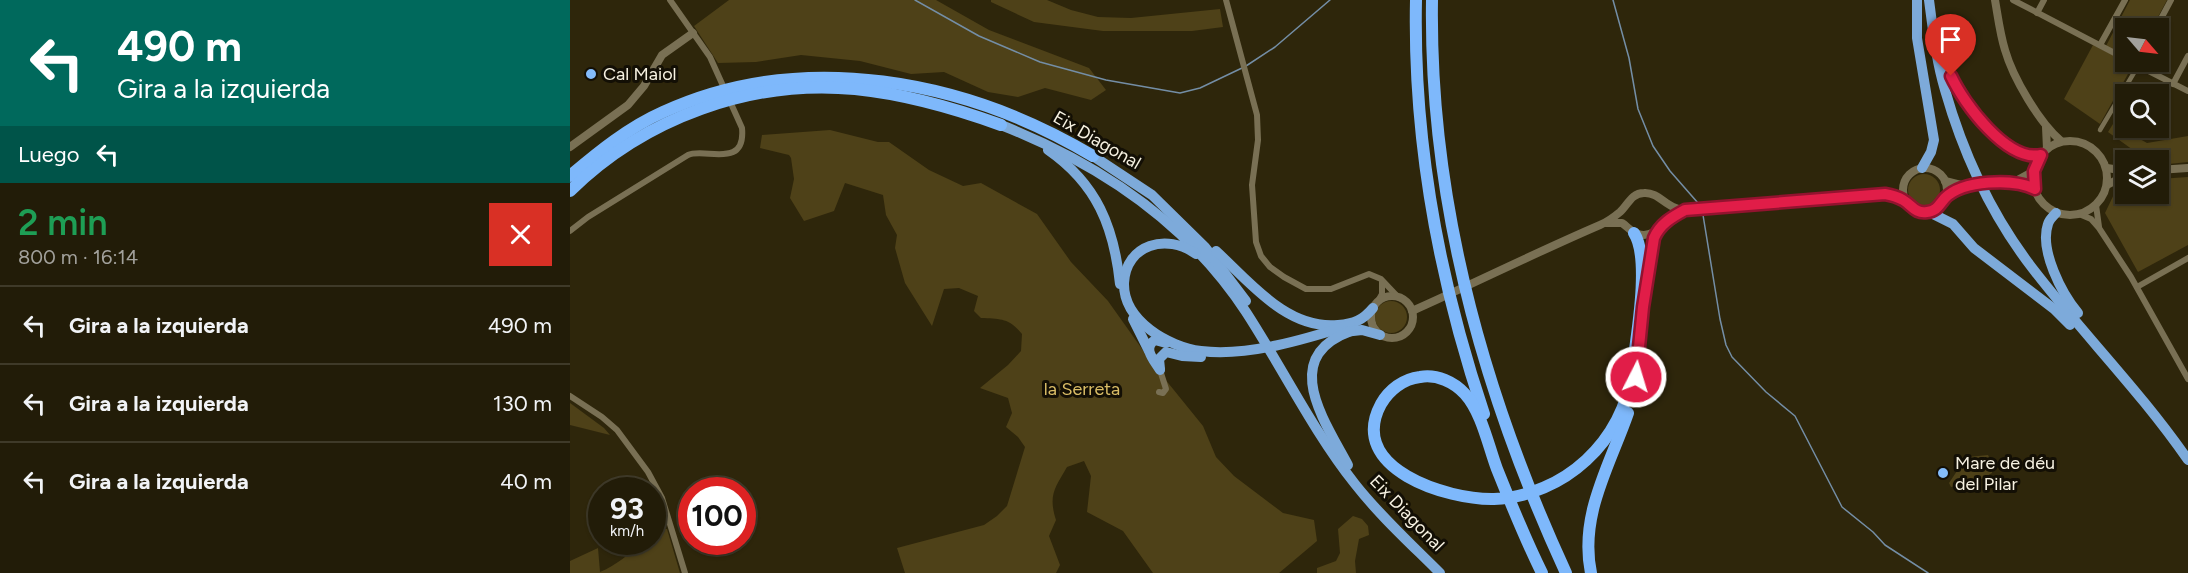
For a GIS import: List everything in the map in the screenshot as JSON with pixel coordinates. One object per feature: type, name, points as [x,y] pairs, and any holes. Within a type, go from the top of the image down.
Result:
[{"type":"highway","points":[[1416,0],[1415,54],[1419,114],[1430,203],[1444,273],[1463,349],[1486,420],[1520,509],[1548,573]]},
{"type":"highway","points":[[1432,0],[1432,72],[1437,129],[1449,218],[1459,267],[1482,354],[1505,425],[1526,481],[1566,573]]},
{"type":"highway","points":[[1917,0],[1917,39],[1934,140],[1932,152],[1922,168]]},
{"type":"highway","points":[[1929,0],[1937,56],[1945,90],[1975,171],[1990,202],[2032,268],[2122,374],[2188,460]]},
{"type":"highway","points":[[1933,0],[1934,16],[1944,58],[1959,94],[1987,127],[2014,150],[2028,156],[2044,152]]},
{"type":"highway","name":"Eix Diagonal","points":[[570,176],[603,149],[640,124],[691,100],[783,79],[848,78],[909,85],[976,102],[1037,126],[1093,156],[1152,195],[1205,247],[1232,280],[1260,323],[1318,423],[1348,465],[1390,516],[1448,573]]},
{"type":"highway","name":"Eix Diagonal","points":[[570,191],[592,171],[627,146],[665,124],[705,108],[747,96],[801,89],[854,89],[905,97],[950,108],[1001,125],[1060,151],[1122,187],[1149,206],[1184,236],[1245,311],[1316,428],[1355,485],[1440,573]]},
{"type":"highway","points":[[570,168],[618,133],[640,124]]},
{"type":"highway","points":[[1001,125],[1034,141],[1056,156],[1073,170],[1089,189],[1111,233],[1123,298],[1160,370]]},
{"type":"highway","points":[[570,199],[627,146]]},
{"type":"highway","points":[[1152,195],[1172,210],[1285,312],[1315,325],[1352,328],[1380,335]]},
{"type":"highway","points":[[1929,212],[1953,224],[1974,249],[2054,309],[2098,354],[2112,363]]},
{"type":"highway","points":[[2056,213],[2047,225],[2048,255],[2070,303],[2114,360],[2122,374]]},
{"type":"highway","points":[[1591,573],[1589,547],[1591,516],[1601,478],[1629,410],[1636,377],[1643,307],[1653,243],[1660,228]]},
{"type":"highway","points":[[1542,573],[1504,488],[1476,411],[1455,385],[1444,379],[1426,376],[1408,380],[1393,389],[1382,403],[1375,424],[1376,443],[1387,460],[1403,475],[1426,487],[1464,497],[1494,499],[1524,494],[1567,476],[1594,453],[1613,428],[1623,408],[1631,382],[1643,268],[1641,247],[1631,230]]},
{"type":"highway","points":[[1200,354],[1161,336],[1138,318],[1125,293],[1124,283],[1127,270],[1133,258],[1147,247],[1157,243],[1173,243],[1193,252],[1225,284]]},
{"type":"highway","points":[[1348,465],[1318,407],[1311,373],[1315,359],[1323,346],[1352,328],[1376,305]]},
{"type":"highway","points":[[1133,319],[1155,340]]},
{"type":"highway","points":[[1160,370],[1158,359],[1166,352],[1182,356],[1200,354],[1225,356],[1352,328]]},
{"type":"highway","points":[[1149,352],[1149,345],[1155,340],[1161,340],[1200,354]]},
{"type":"street","points":[[570,231],[594,212],[688,155],[696,152],[719,155],[733,151],[739,144],[742,134],[737,116],[717,72],[702,44],[670,0]]},
{"type":"street","points":[[1226,0],[1257,115],[1258,128],[1252,185],[1256,242],[1261,256],[1284,278],[1306,289],[1331,289],[1367,274],[1381,279],[1408,304],[1412,311],[1411,325],[1404,334],[1394,338],[1380,335],[1372,326],[1371,319],[1383,291],[1381,279]]},
{"type":"street","points":[[1995,0],[2009,63],[2046,127],[2061,141],[2082,143],[2094,150],[2107,168],[2107,185],[2103,196],[2096,205],[2079,214],[2056,213],[2045,206],[2035,189],[2034,171],[2044,152],[2046,127]]},
{"type":"street","points":[[2013,0],[2115,53]]},
{"type":"street","points":[[2037,13],[2044,0]]},
{"type":"street","points":[[2100,45],[2124,0]]},
{"type":"street","points":[[2161,18],[2171,0]]},
{"type":"street","points":[[570,147],[628,105],[645,86],[662,55],[693,33]]},
{"type":"street","points":[[2173,84],[2188,56]]},
{"type":"street","points":[[2100,130],[2131,72]]},
{"type":"street","points":[[2152,72],[2188,92]]},
{"type":"street","points":[[2044,152],[2061,141]]},
{"type":"street","points":[[1885,194],[1903,184],[1910,174],[1922,168],[1936,171],[1945,181],[1947,192],[1945,199]]},
{"type":"street","points":[[2107,168],[2115,170]]},
{"type":"street","points":[[2169,169],[2188,168]]},
{"type":"street","points":[[2014,182],[2034,171]]},
{"type":"street","points":[[2107,185],[2115,180]]},
{"type":"street","points":[[1945,181],[1965,186],[2014,182],[2035,189]]},
{"type":"street","points":[[1903,184],[1905,200]]},
{"type":"street","points":[[1412,311],[1549,246],[1603,224],[1631,198],[1640,193],[1651,193],[1674,209],[1685,210],[1885,194],[1905,200],[1918,211],[1929,212],[1939,207],[1945,199],[1965,186]]},
{"type":"street","points":[[1660,228],[1666,211],[1663,202]]},
{"type":"street","points":[[2096,205],[2099,228]]},
{"type":"street","points":[[1625,206],[1624,218],[1631,230]]},
{"type":"street","points":[[1603,224],[1619,223],[1645,236],[1685,210]]},
{"type":"street","points":[[2079,214],[2091,219],[2099,228],[2186,370],[2188,379]]},
{"type":"street","points":[[2137,287],[2188,258]]},
{"type":"street","points":[[1376,305],[1388,297],[1398,297]]},
{"type":"street","points":[[1159,392],[1163,393],[1166,389],[1160,370]]},
{"type":"street","points":[[570,396],[602,417],[616,430],[648,472],[662,498],[685,573]]},
{"type":"green space","points":[[729,0],[936,0],[989,30],[1089,68],[1106,90],[1091,100],[1045,88],[1018,97],[988,92],[944,72],[911,74],[860,61],[801,55],[756,62],[718,63],[694,26]]},
{"type":"green space","points":[[991,0],[1047,0],[1071,10],[1098,17],[1131,18],[1220,9],[1223,27],[1192,31],[1103,31],[1034,22]]},
{"type":"green space","points":[[2130,0],[2167,0],[2157,18],[2121,18]]},
{"type":"green space","points":[[2115,29],[2115,51],[2106,46]]},
{"type":"green space","points":[[2093,45],[2115,56],[2115,72],[2129,72],[2122,84],[2115,84],[2115,97],[2100,124],[2064,99]]},
{"type":"green space","points":[[2113,124],[2115,125],[2115,137],[2108,132]]},
{"type":"green space","name":"la Serreta","points":[[830,130],[878,142],[889,142],[929,170],[963,186],[981,183],[1037,214],[1071,262],[1108,301],[1152,363],[1203,426],[1216,457],[1234,476],[1283,513],[1314,520],[1317,541],[1279,573],[1153,573],[1123,531],[1087,512],[1091,476],[1084,461],[1067,467],[1054,492],[1053,504],[1056,520],[1049,536],[1060,565],[1056,573],[905,573],[897,548],[984,525],[1007,506],[1025,447],[1018,437],[1006,427],[1012,413],[1008,398],[980,388],[1021,351],[1022,334],[1004,320],[981,318],[974,311],[978,296],[959,288],[944,289],[932,326],[905,283],[895,248],[897,235],[886,215],[883,195],[845,183],[834,211],[804,221],[790,198],[794,179],[791,158],[789,155],[760,148],[762,135]]},
{"type":"green space","points":[[2188,136],[2188,162],[2169,164],[2169,150],[2133,150],[2116,138],[2138,138],[2147,143]]},
{"type":"green space","points":[[1924,174],[1936,178],[1940,190],[1936,202],[1924,206],[1912,202],[1908,190],[1912,178]]},
{"type":"green space","points":[[2188,177],[2188,245],[2138,272],[2105,213],[2115,192],[2115,204],[2169,204],[2169,178]]},
{"type":"green space","points":[[1391,301],[1402,306],[1407,317],[1402,328],[1391,333],[1380,328],[1375,317],[1380,306]]},
{"type":"green space","points":[[570,403],[604,428],[610,435],[570,425]]},
{"type":"green space","points":[[1988,455],[1993,465],[1992,473],[1980,480],[1951,487],[1949,483],[1959,468],[1958,458]]},
{"type":"green space","points":[[1353,516],[1362,519],[1368,526],[1369,535],[1359,539],[1355,561],[1356,573],[1317,573],[1317,568],[1336,561],[1340,553],[1338,529]]},
{"type":"green space","points":[[667,529],[680,573],[570,573],[570,561],[588,553],[588,555],[599,555],[600,572],[627,555],[666,555]]},
{"type":"waterway","points":[[915,0],[979,36],[1040,62],[1106,80],[1180,93],[1200,88],[1242,68]]},
{"type":"waterway","points":[[1246,66],[1275,47],[1330,0]]},
{"type":"waterway","points":[[1613,0],[1629,58],[1638,109],[1653,146],[1670,171],[1698,203]]},
{"type":"waterway","points":[[1703,215],[1720,319],[1726,345],[1732,357],[1766,392],[1795,416],[1842,507],[1885,545],[1928,573]]},
{"type":"place","name":"Cal Maiol","points":[[591,74]]},
{"type":"place","name":"Mare de déu del Pilar","points":[[1943,473]]},
{"type":"route","points":[[1636,377],[1643,307],[1654,238],[1671,218],[1685,210],[1885,194],[1905,200],[1908,205],[1918,211],[1929,212],[1939,207],[1945,199],[1965,186],[2014,182],[2035,189],[2034,171],[2041,155],[2022,154],[1994,133],[1959,94],[1951,76]]}]
